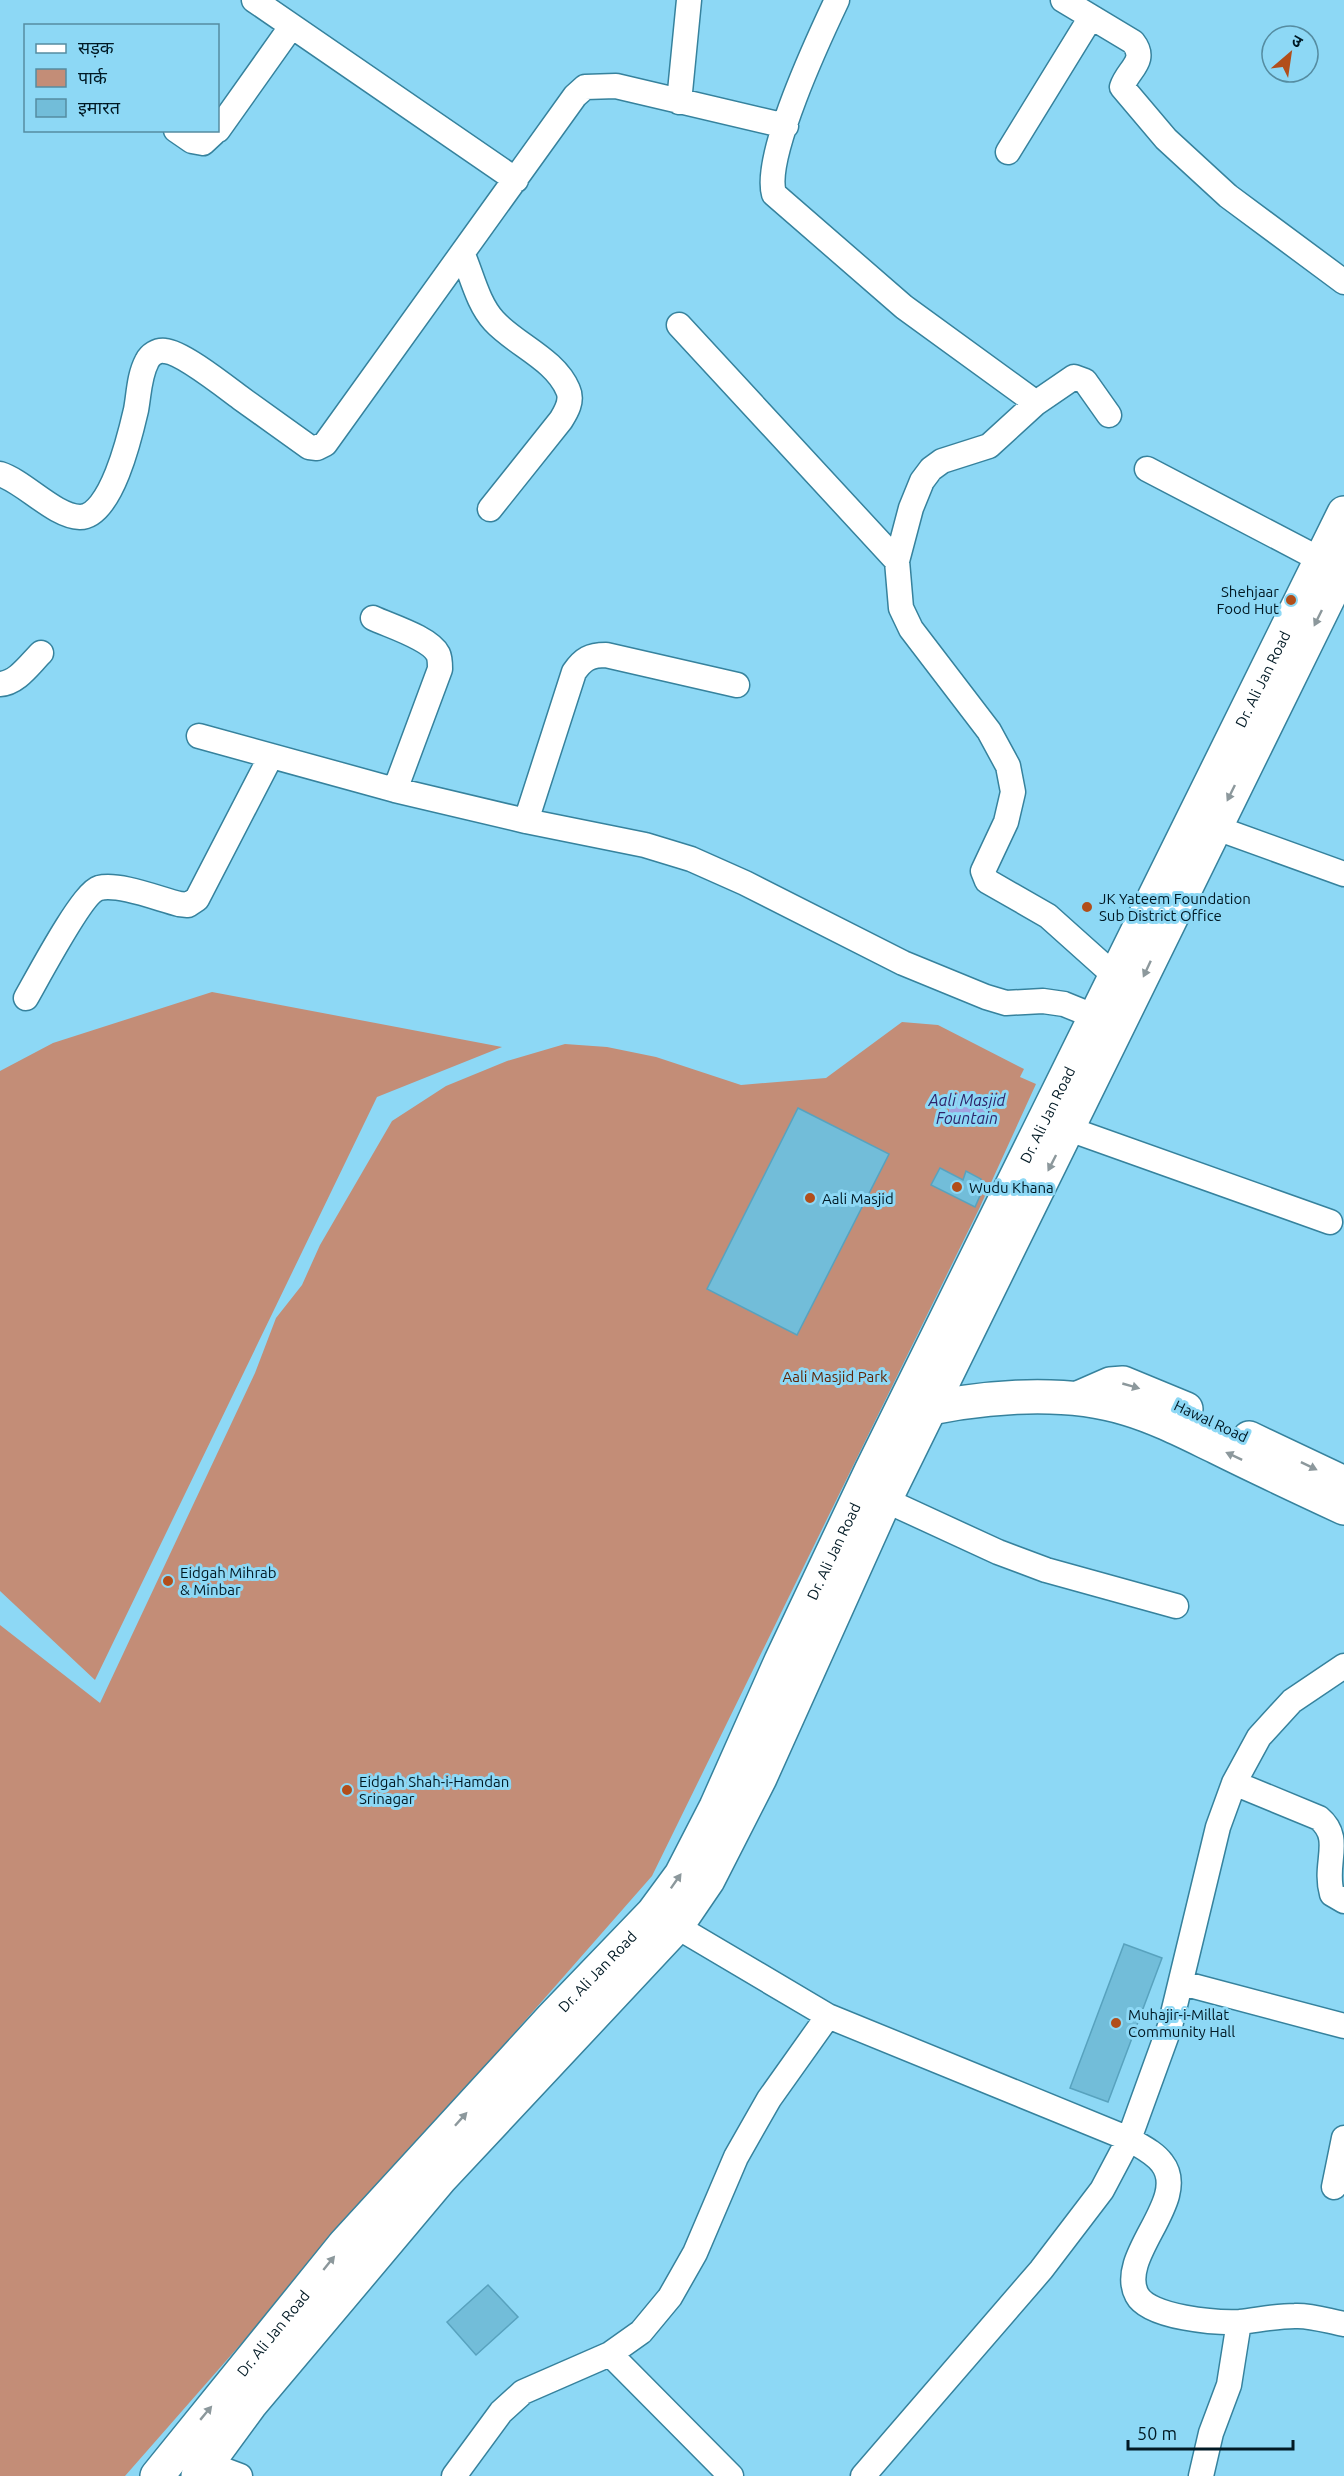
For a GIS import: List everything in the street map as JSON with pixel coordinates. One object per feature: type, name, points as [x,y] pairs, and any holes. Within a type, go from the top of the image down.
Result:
[{"type":"main road","name":"Dr. Ali Jan Road","points":[[157,2476],[180,2444],[344,2245],[552,2018],[708,1880],[760,1778],[874,1495],[899,1415],[997,1245],[1069,1129],[1203,824],[1332,563],[1344,513]]},
{"type":"main road","name":"Dr. Ali Jan Road","points":[[874,1495],[931,1407],[997,1245],[1115,976],[1203,824]]},
{"type":"main road","name":"Hawal Road","points":[[1076,1398],[1110,1383],[1123,1383],[1344,1483]]},
{"type":"main road","name":"Hawal Road","points":[[899,1415],[931,1407],[1001,1400],[1076,1398],[1128,1408],[1344,1508]]},
{"type":"main road","name":"Dr. Ali Jan Road","points":[[203,2470],[250,2405],[441,2178],[665,1920]]},
{"type":"street","points":[[254,0],[516,180]]},
{"type":"street","points":[[679,102],[689,0]]},
{"type":"street","points":[[837,0],[804,69],[786,126],[771,183],[779,200],[904,307],[1036,403]]},
{"type":"street","points":[[1063,0],[1133,42],[1139,49],[1140,58],[1122,87],[1166,139],[1228,196],[1344,282]]},
{"type":"street","points":[[1008,152],[1091,17]]},
{"type":"street","points":[[219,127],[291,27]]},
{"type":"street","points":[[0,474],[77,517],[91,515],[104,503],[126,447],[141,374],[148,359],[156,352],[166,351],[178,355],[309,447],[317,448],[325,444],[463,255],[575,96],[585,87],[616,86],[786,126]]},
{"type":"street","points":[[179,132],[192,141],[203,142],[215,132]]},
{"type":"street","points":[[463,255],[484,308],[495,322],[554,372],[569,392],[569,407],[561,420],[490,509]]},
{"type":"street","points":[[679,325],[897,561]]},
{"type":"street","points":[[1109,415],[1080,377],[1074,377],[1036,403],[989,446],[942,461],[931,468],[922,481],[911,508],[897,561],[901,608],[911,629],[989,731],[1008,766],[1013,792],[1006,822],[983,871],[987,881],[1048,916],[1115,976]]},
{"type":"street","points":[[1147,469],[1332,563]]},
{"type":"street","points":[[374,618],[420,639],[439,655],[440,669],[395,790]]},
{"type":"street","points":[[0,684],[9,683],[41,653]]},
{"type":"street","points":[[526,821],[574,672],[582,660],[593,655],[606,655],[737,685]]},
{"type":"street","points":[[199,736],[395,790],[526,821],[645,845],[691,859],[745,883],[903,963],[986,997],[1006,1003],[1043,1000],[1064,1004],[1096,1017]]},
{"type":"street","points":[[26,998],[77,912],[87,897],[96,889],[111,887],[188,905],[197,899],[271,756]]},
{"type":"street","points":[[1203,824],[1344,874]]},
{"type":"street","points":[[1069,1129],[1330,1222]]},
{"type":"street","points":[[874,1495],[998,1552],[1046,1570],[1176,1606]]},
{"type":"street","points":[[863,2476],[1041,2270],[1101,2190],[1129,2139],[1170,2026],[1218,1827],[1234,1783],[1258,1737],[1292,1701],[1344,1666]]},
{"type":"street","points":[[1234,1783],[1319,1818],[1331,1826],[1336,1837],[1329,1882],[1332,1894],[1344,1901]]},
{"type":"street","points":[[665,1920],[828,2016],[1129,2139],[1163,2163],[1169,2180],[1166,2197],[1138,2261],[1133,2282],[1138,2297],[1153,2309],[1193,2319],[1239,2322],[1297,2315],[1344,2324]]},
{"type":"street","points":[[1182,1983],[1344,2026]]},
{"type":"street","points":[[454,2476],[501,2412],[524,2392],[610,2354],[640,2332],[670,2297],[695,2253],[742,2147],[769,2099],[828,2016]]},
{"type":"street","points":[[1334,2187],[1344,2138]]},
{"type":"street","points":[[1201,2476],[1211,2433],[1229,2385],[1239,2322]]},
{"type":"street","points":[[610,2354],[731,2476]]},
{"type":"street","points":[[180,2444],[203,2470],[240,2476]]},
{"type":"green space","points":[[212,992],[502,1047],[377,1097],[95,1680],[0,1591],[0,1071],[53,1043]]},
{"type":"green space","name":"Eidgah Shah-i-Hamdan Srinagar","points":[[902,1022],[938,1025],[1024,1069],[1020,1077],[1036,1084],[979,1209],[652,1876],[125,2476],[0,2476],[0,1625],[100,1703],[255,1373],[276,1318],[302,1285],[320,1245],[392,1121],[446,1086],[507,1061],[565,1044],[607,1047],[656,1057],[741,1085],[826,1078]],"holes":[[[973,1092],[982,1099],[984,1116],[978,1123],[970,1125],[954,1122],[949,1111]],[[798,1108],[888,1154],[797,1335],[707,1289]],[[940,1168],[963,1180],[967,1172],[981,1179],[978,1189],[982,1192],[975,1206],[931,1185]]]},
{"type":"water","name":"Aali Masjid Fountain","points":[[967,1091],[980,1096],[985,1109],[980,1122],[967,1127],[954,1122],[949,1109],[954,1096]]},
{"type":"building","name":"Aali Masjid","points":[[798,1108],[889,1154],[797,1335],[707,1289]]},
{"type":"building","name":"Wudu Khana","points":[[940,1168],[963,1180],[966,1171],[981,1179],[978,1189],[982,1191],[975,1207],[931,1185]]},
{"type":"building","name":"Muhajir-i-Millat Community Hall","points":[[1124,1944],[1162,1958],[1108,2102],[1070,2088]]},
{"type":"building","points":[[488,2285],[518,2317],[476,2355],[447,2322]]},
{"type":"place","name":"Shehjaar Food Hut","points":[[1291,600]]},
{"type":"place","name":"JK Yateem Foundation Sub District Office","points":[[1087,907]]},
{"type":"place","name":"Wudu Khana","points":[[957,1187]]},
{"type":"place","name":"Aali Masjid","points":[[810,1198]]},
{"type":"place","name":"Eidgah Mihrab & Minbar","points":[[168,1581]]},
{"type":"place","name":"Eidgah Shah-i-Hamdan Srinagar","points":[[347,1790]]},
{"type":"place","name":"Muhajir-i-Millat Community Hall","points":[[1116,2023]]},
{"type":"park label","name":"Aali Masjid Park","points":[[835,1376]]}]
